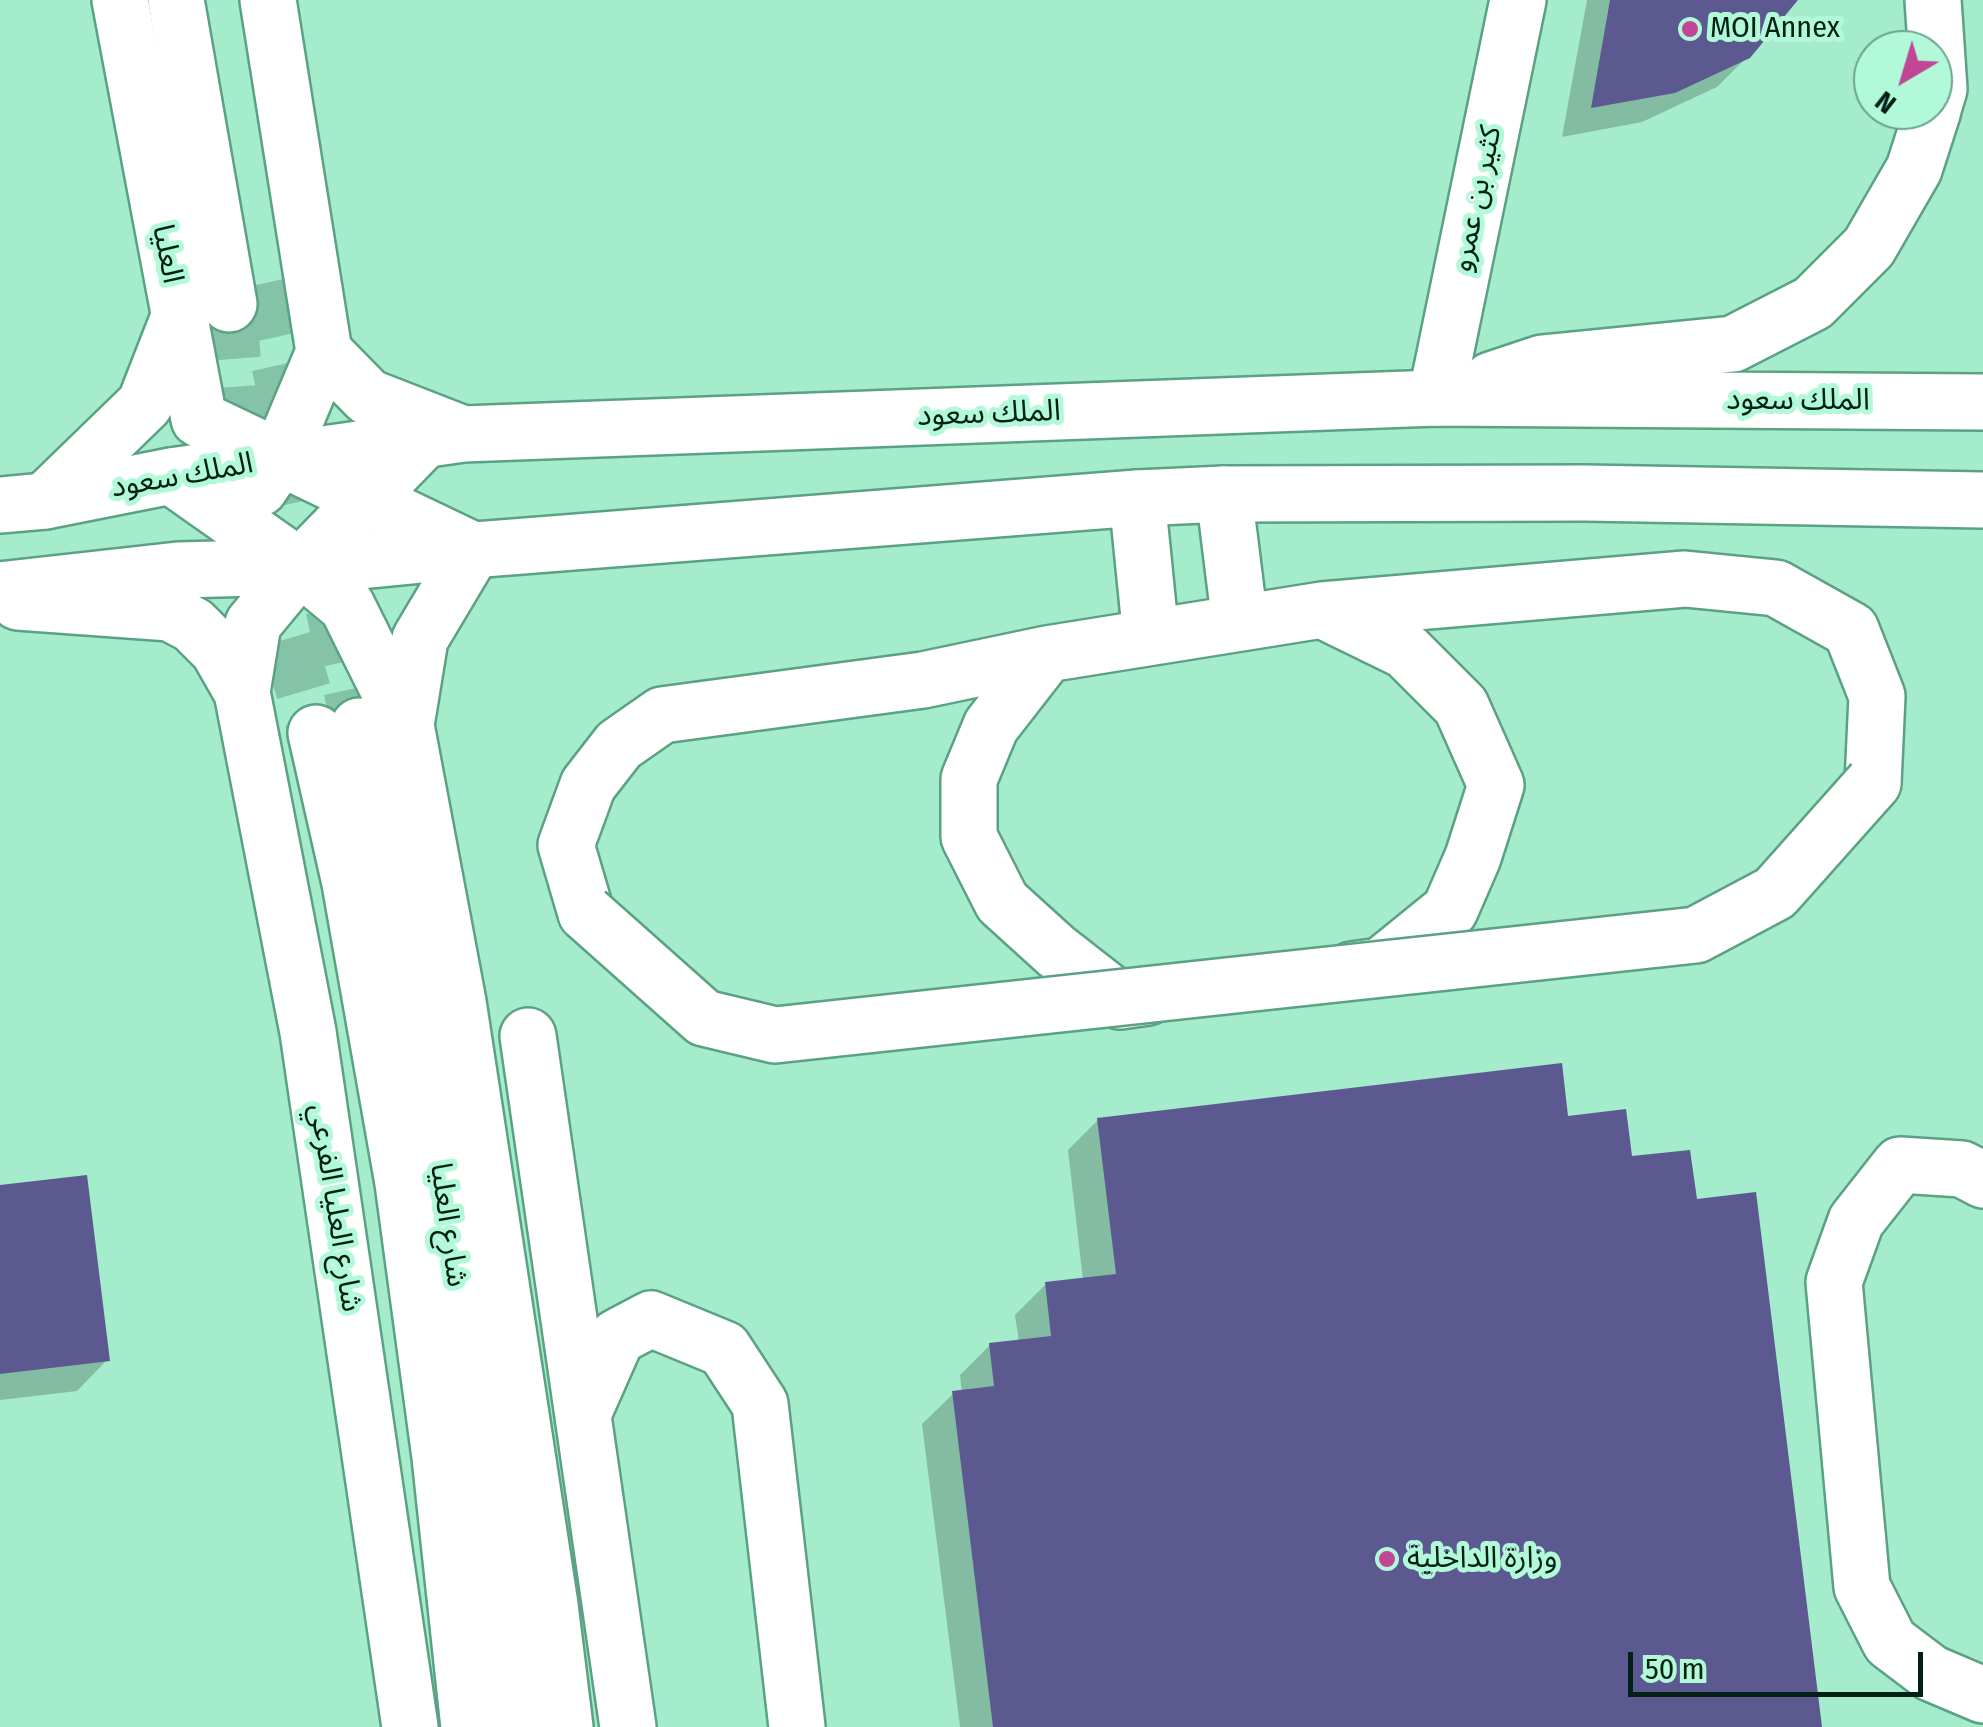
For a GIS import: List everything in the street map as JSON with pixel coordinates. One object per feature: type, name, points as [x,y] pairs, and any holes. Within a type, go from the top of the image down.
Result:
[{"type":"main road","name":"العليا","points":[[120,0],[223,301],[199,419],[473,550]]},
{"type":"main road","points":[[176,0],[223,301]]},
{"type":"main road","points":[[23,503],[146,404],[223,301],[210,0]]},
{"type":"main road","points":[[206,569],[280,459],[324,352],[268,0]]},
{"type":"main road","name":"كثير بن عمرو","points":[[1436,398],[1518,0]]},
{"type":"main road","points":[[1933,0],[1935,30]]},
{"type":"main road","points":[[1436,398],[1542,363],[1733,344],[1813,303],[1869,247],[1914,169],[1927,130]]},
{"type":"main road","points":[[324,352],[368,396],[442,438]]},
{"type":"main road","name":"الملك سعود","points":[[23,503],[280,459],[442,438],[1436,398],[1983,402]]},
{"type":"main road","name":"شارع العليا الفرعي","points":[[242,692],[253,624],[300,567],[365,500],[442,438]]},
{"type":"main road","points":[[171,476],[300,567],[347,606],[361,728],[458,1002],[565,1727]]},
{"type":"main road","points":[[0,590],[206,569],[300,567],[473,550],[1224,494],[1586,493],[1983,500]]},
{"type":"main road","points":[[1224,494],[1240,623]]},
{"type":"main road","points":[[1136,498],[1151,637]]},
{"type":"main road","points":[[361,728],[473,550]]},
{"type":"main road","points":[[1685,579],[1776,588],[1851,630],[1877,696],[1873,783],[1775,893],[1696,935],[775,1035],[704,1018],[586,913],[566,846],[588,785],[619,745],[662,715],[924,680],[1047,654],[1240,623],[1322,610],[1685,579]]},
{"type":"main road","name":"شارع العليا الفرعي","points":[[0,600],[170,613],[194,625],[218,650],[242,692],[308,1032],[410,1727]]},
{"type":"main road","points":[[1047,654],[991,726],[969,779],[969,837],[1002,902],[1120,1001],[1381,966],[1450,910],[1496,785],[1461,706],[1420,664],[1406,651],[1322,610]]},
{"type":"main road","name":"شارع العليا","points":[[361,728],[350,883],[403,1184],[440,1457],[469,1727]]},
{"type":"main road","name":"شارع العليا","points":[[361,728],[431,1104],[504,1615],[514,1727]]},
{"type":"main road","points":[[528,1036],[628,1727]]},
{"type":"main road","points":[[1983,1180],[1962,1168],[1900,1165],[1856,1221],[1834,1282],[1862,1587],[1890,1642],[1931,1673],[1983,1695]]},
{"type":"main road","points":[[583,1414],[617,1337],[651,1318],[724,1350],[760,1404],[797,1727]]},
{"type":"main road","points":[[550,1605],[610,1599]]},
{"type":"building","name":"MOI Annex","points":[[1610,0],[1798,0],[1750,58],[1675,93],[1591,108]]},
{"type":"building","name":"وزارة الداخلية","points":[[1562,1063],[1568,1116],[1626,1109],[1632,1156],[1690,1150],[1697,1199],[1756,1192],[1822,1727],[993,1727],[952,1391],[994,1386],[989,1343],[1051,1336],[1045,1282],[1116,1274],[1097,1118]]},
{"type":"building","points":[[87,1175],[110,1361],[0,1374],[0,1185]]},
{"type":"tunnel","points":[[261,284],[359,726]]},
{"type":"tunnel","points":[[229,304],[238,421],[248,479]]},
{"type":"tunnel","points":[[264,559],[316,733]]},
{"type":"place","name":"MOI Annex","points":[[1690,29]]},
{"type":"place","name":"وزارة الداخلية","points":[[1387,1559]]}]
